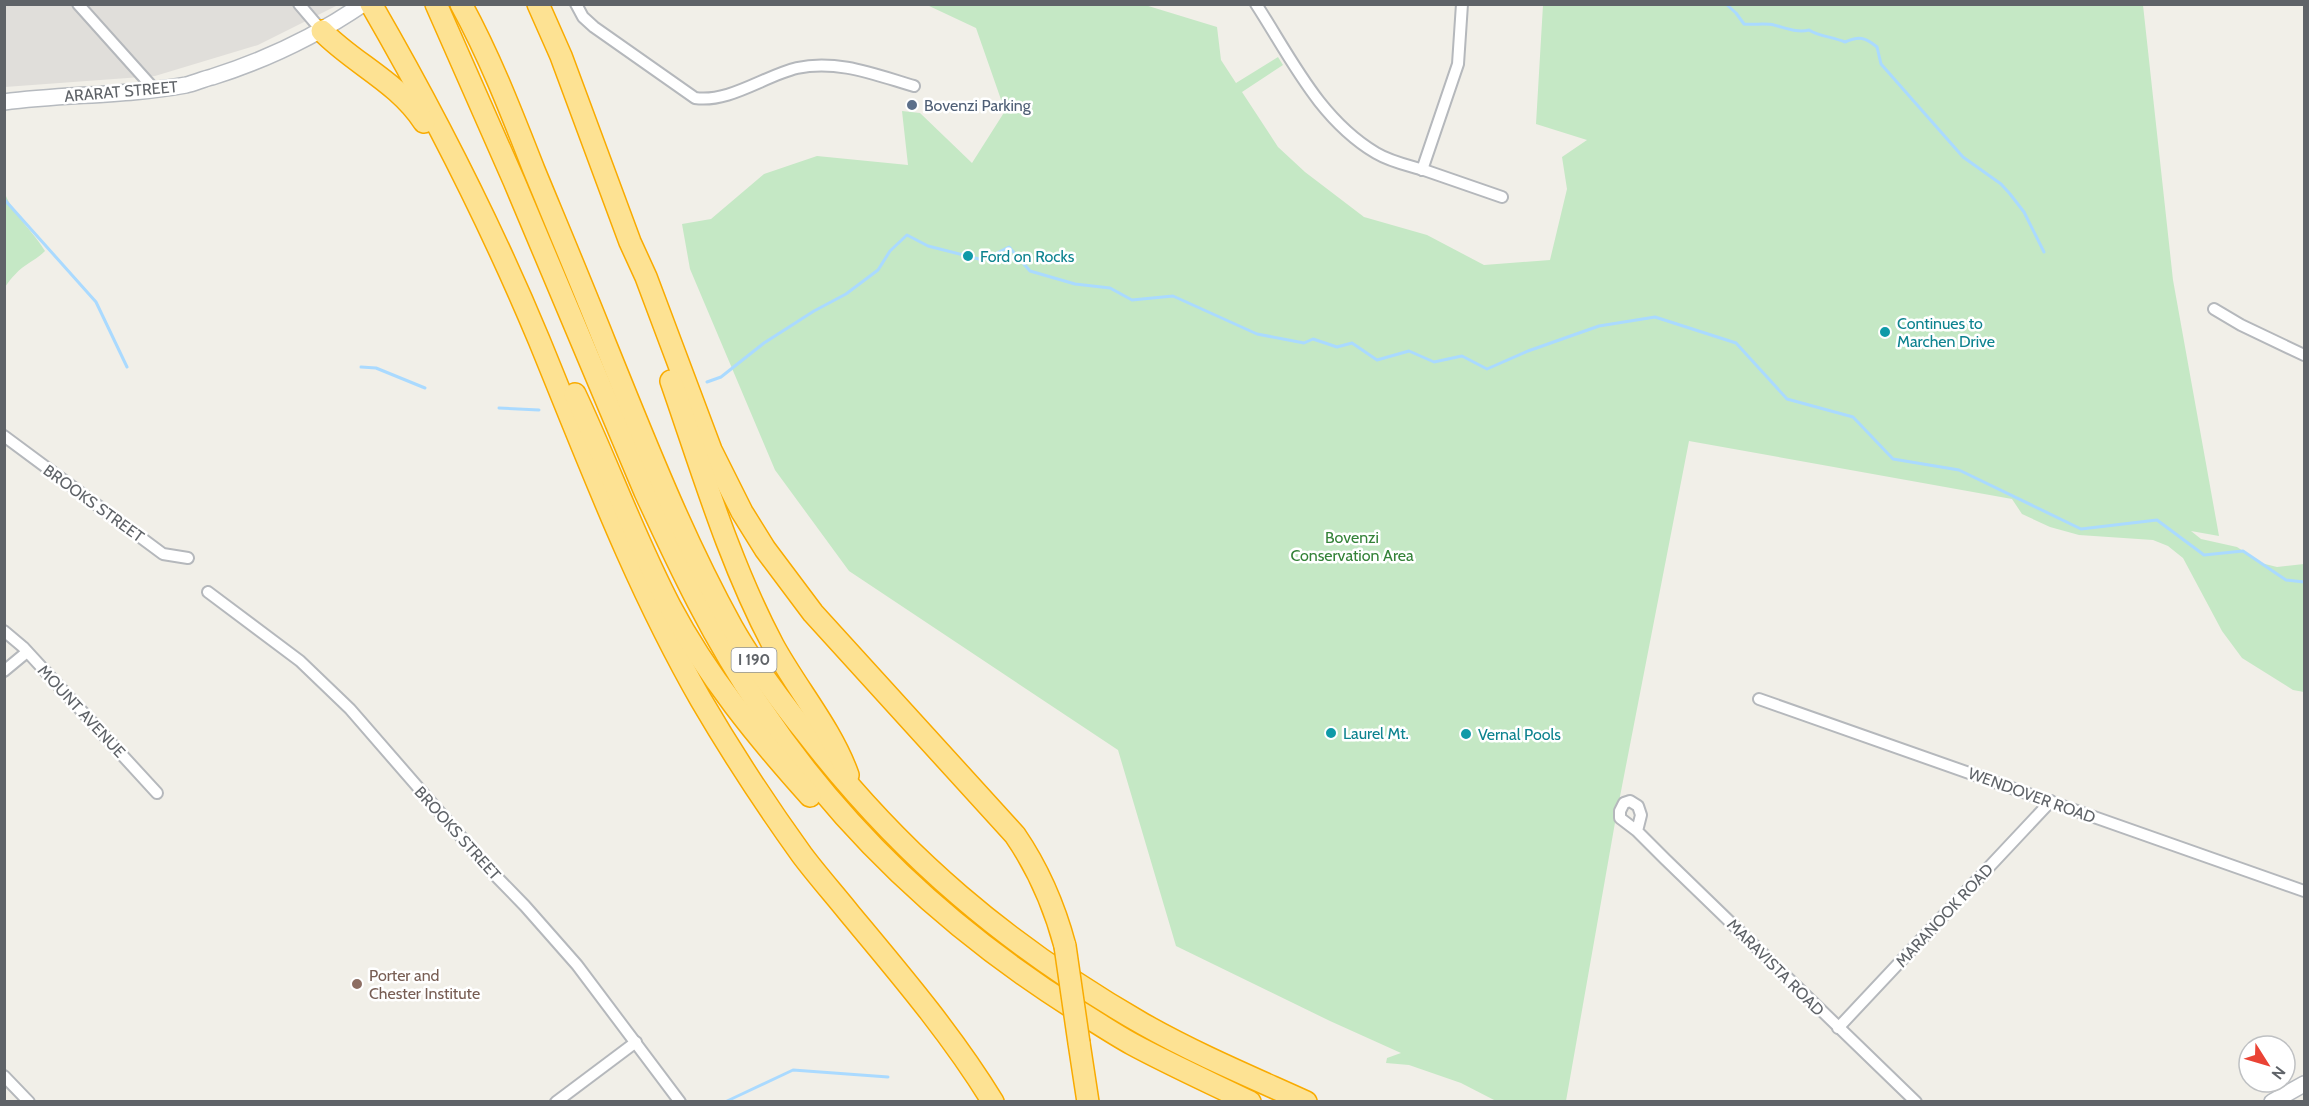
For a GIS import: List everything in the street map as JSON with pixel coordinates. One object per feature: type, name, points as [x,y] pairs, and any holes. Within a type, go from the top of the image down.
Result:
[{"type":"highway","points":[[371,4],[465,179],[538,338],[610,517],[664,632],[702,701],[803,856],[904,981],[993,1101]]},
{"type":"highway","name":"I 190","points":[[436,4],[514,181],[645,492],[722,647],[759,707],[834,806],[921,895],[1010,966],[1130,1043],[1250,1101]]},
{"type":"highway","name":"I 190","points":[[461,4],[510,109],[605,344],[693,550],[734,629],[782,701],[856,795],[888,831],[954,893],[1010,938],[1048,965],[1146,1026],[1224,1065],[1306,1101]]},
{"type":"highway","points":[[538,4],[561,56],[711,450],[742,512],[765,549],[813,613],[1015,835],[1048,892],[1065,946],[1088,1101]]},
{"type":"highway","points":[[322,31],[333,44],[367,67],[406,99],[423,120],[445,159],[465,179]]},
{"type":"highway","points":[[630,242],[632,261],[737,568],[773,645],[840,754],[856,795]]},
{"type":"highway","points":[[538,338],[571,386],[670,607],[701,658],[746,720],[825,813],[871,846]]},
{"type":"main road","name":"ARARAT STREET","points":[[4,102],[155,90],[189,85],[272,55],[322,31],[363,4]]},
{"type":"main road","points":[[2272,1101],[2304,1084]]},
{"type":"street","points":[[78,4],[155,90]]},
{"type":"street","points":[[298,4],[322,31]]},
{"type":"street","points":[[576,4],[583,17],[594,27],[695,98],[718,96],[790,70],[826,65],[853,69],[914,86]]},
{"type":"street","points":[[1256,4],[1317,100],[1332,118],[1354,138],[1377,154],[1397,163],[1502,197]]},
{"type":"street","points":[[1422,170],[1458,64],[1461,4]]},
{"type":"street","points":[[2214,309],[2241,326],[2304,355]]},
{"type":"street","name":"BROOKS STREET","points":[[4,436],[163,554],[188,558]]},
{"type":"street","name":"BROOKS STREET","points":[[208,592],[300,661],[350,709],[489,869],[577,965],[680,1101]]},
{"type":"street","name":"MOUNT AVENUE","points":[[4,631],[27,652],[157,793]]},
{"type":"street","points":[[4,671],[27,652]]},
{"type":"street","name":"WENDOVER ROAD","points":[[1759,699],[2304,891]]},
{"type":"street","name":"MARANOOK ROAD","points":[[1838,1028],[2051,801]]},
{"type":"street","name":"MARAVISTA ROAD","points":[[1637,831],[1916,1101]]},
{"type":"street","points":[[556,1101],[636,1042]]},
{"type":"street","points":[[4,1076],[29,1101]]},
{"type":"shaded area","points":[[5,5],[338,5],[258,45],[155,76],[5,87]]},
{"type":"green space","name":"Bovenzi Conservation Area","points":[[927,5],[1145,5],[1217,27],[1221,60],[1236,83],[1278,57],[1283,65],[1242,92],[1278,147],[1305,172],[1364,217],[1427,235],[1484,265],[1550,260],[1567,189],[1562,157],[1587,140],[1536,124],[1543,5],[2143,5],[2173,280],[2219,536],[2191,531],[2201,539],[2237,547],[2261,563],[2277,567],[2304,564],[2304,692],[2293,690],[2242,658],[2222,631],[2183,558],[2168,546],[2153,540],[2079,535],[2050,527],[2022,514],[2012,499],[1689,441],[1616,817],[1566,1101],[1496,1101],[1461,1083],[1409,1065],[1386,1063],[1387,1058],[1401,1053],[1176,946],[1118,750],[849,571],[775,470],[690,269],[682,224],[711,219],[764,174],[817,156],[908,165],[902,111],[920,113],[972,163],[1005,111],[976,28]]},
{"type":"green space","points":[[5,194],[13,209],[45,251],[25,265],[5,287]]},
{"type":"waterway","points":[[1726,4],[1744,24],[1771,24],[1796,31],[1809,30],[1845,42],[1862,38],[1877,47],[1881,64],[1963,157],[2001,184],[2010,194],[2024,212],[2044,252]]},
{"type":"waterway","points":[[4,199],[96,302],[127,367]]},
{"type":"waterway","points":[[707,382],[721,377],[764,343],[814,311],[846,294],[878,270],[890,251],[907,235],[928,246],[983,260],[1009,247],[1030,271],[1075,284],[1110,288],[1132,300],[1173,296],[1257,334],[1304,343],[1313,339],[1337,347],[1352,343],[1377,360],[1409,351],[1434,362],[1462,356],[1487,369],[1528,351],[1599,326],[1655,317],[1736,343],[1787,399],[1853,417],[1893,459],[1959,470],[2081,529],[2157,520],[2204,555],[2243,551],[2286,580],[2304,582]]},
{"type":"waterway","points":[[361,367],[376,368],[425,388]]},
{"type":"waterway","points":[[499,408],[539,410]]},
{"type":"waterway","points":[[725,1102],[793,1070],[888,1077]]},
{"type":"place","name":"Bovenzi Parking","points":[[912,105]]},
{"type":"place","name":"Ford on Rocks","points":[[968,256]]},
{"type":"place","name":"Continues to Marchen Drive","points":[[1885,332]]},
{"type":"place","name":"Laurel Mt.","points":[[1331,733]]},
{"type":"place","name":"Vernal Pools","points":[[1466,734]]},
{"type":"place","name":"Porter and Chester Institute","points":[[357,984]]}]
